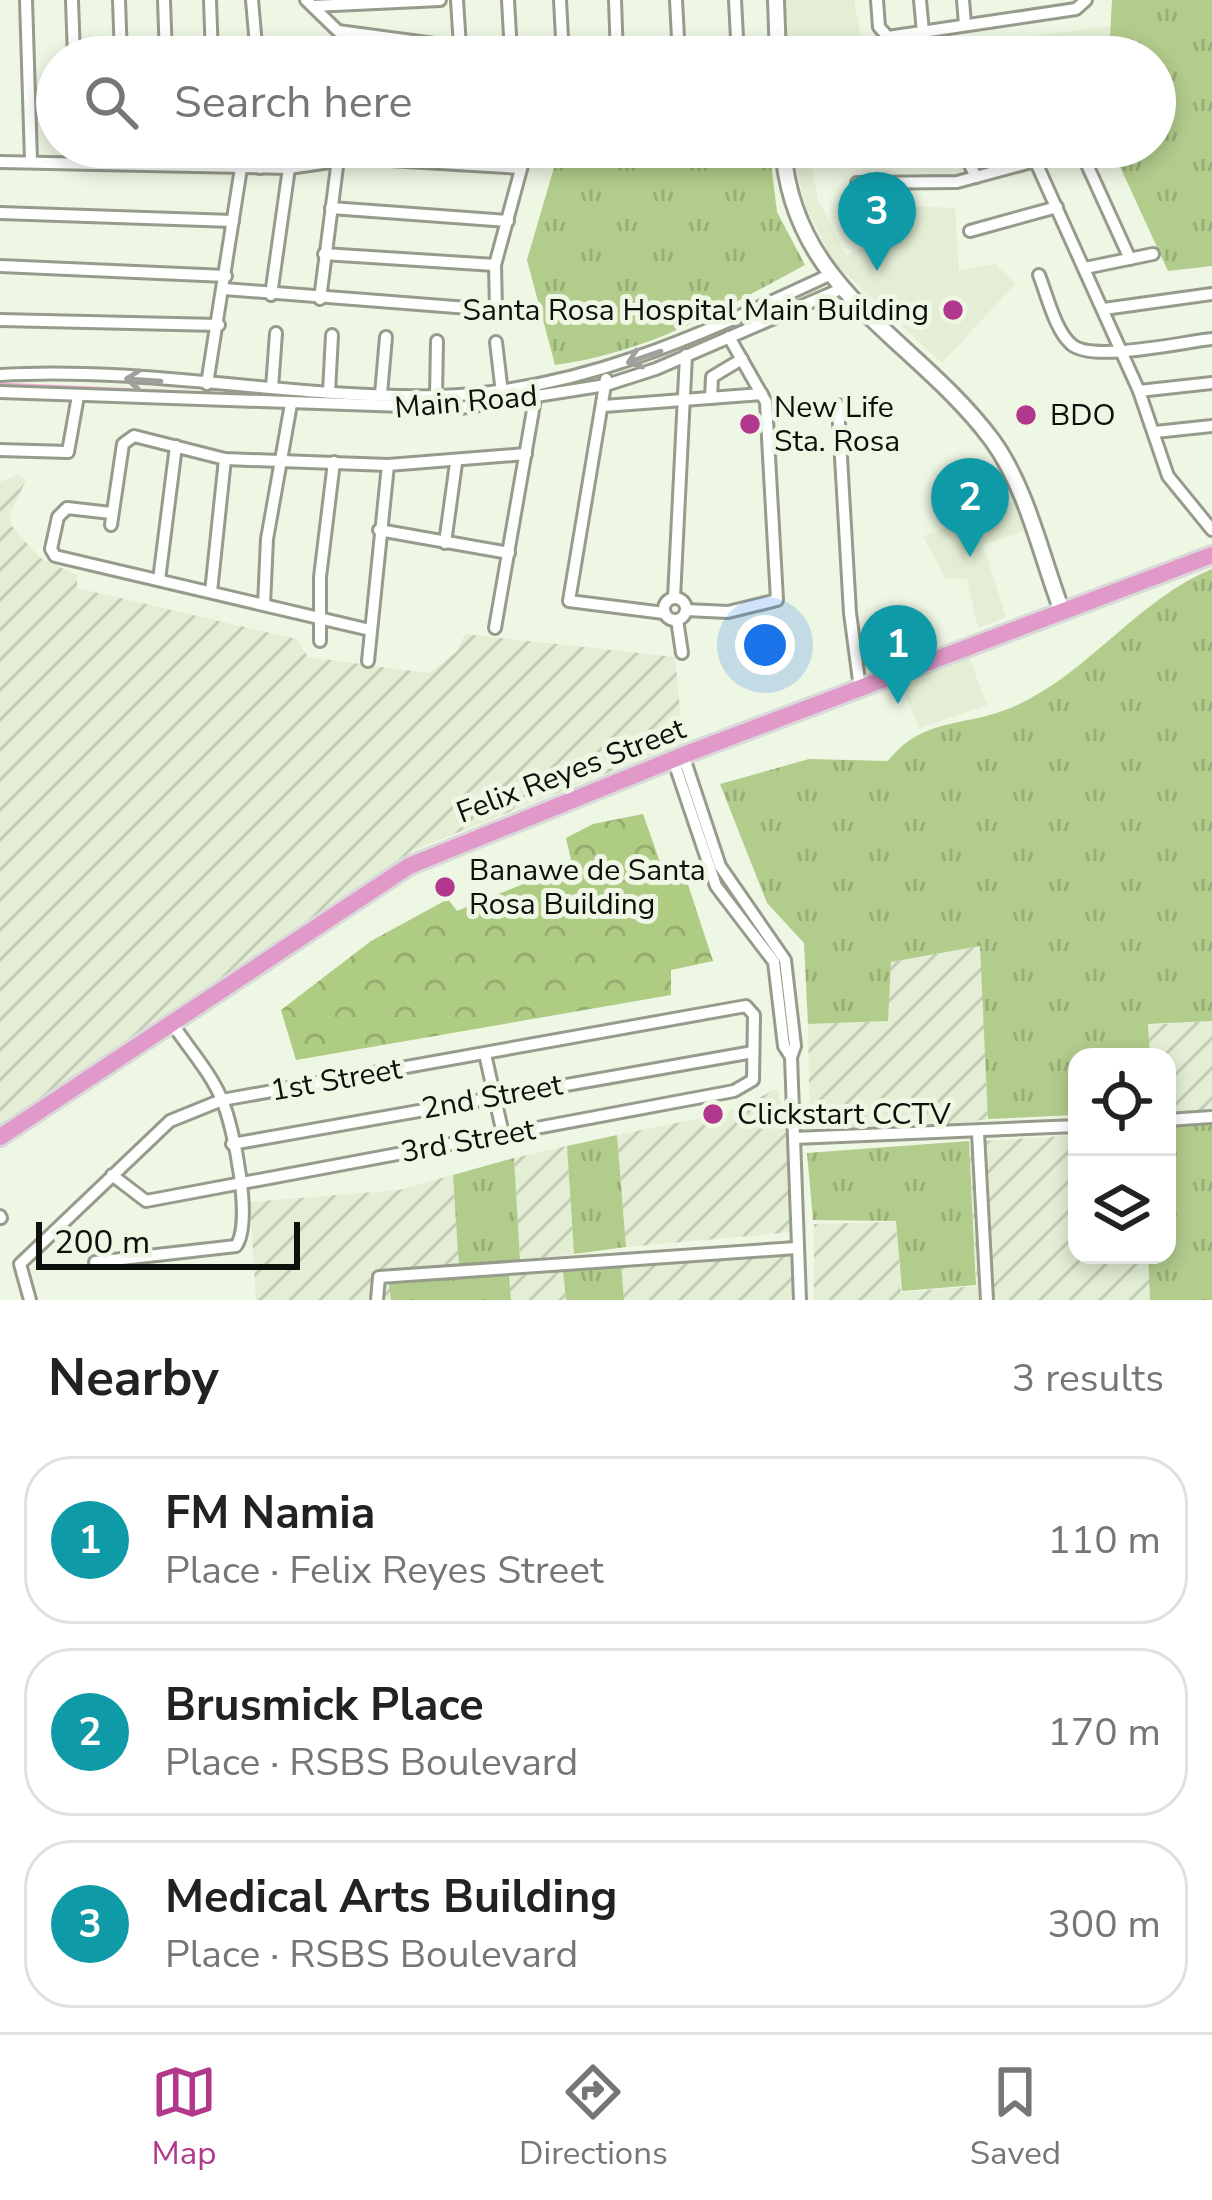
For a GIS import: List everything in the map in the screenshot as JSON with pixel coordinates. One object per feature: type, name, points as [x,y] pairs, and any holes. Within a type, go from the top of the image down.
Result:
[{"type":"main road","name":"Felix Reyes Street","points":[[0,1137],[409,866],[678,757],[1212,555]]},
{"type":"street","points":[[26,0],[31,160]]},
{"type":"street","points":[[72,0],[73,36]]},
{"type":"street","points":[[119,0],[120,36]]},
{"type":"street","points":[[164,0],[165,36]]},
{"type":"street","points":[[210,0],[211,36]]},
{"type":"street","points":[[252,0],[255,36]]},
{"type":"street","points":[[309,3],[440,0]]},
{"type":"street","points":[[458,0],[460,36]]},
{"type":"street","points":[[508,0],[510,36]]},
{"type":"street","points":[[560,0],[561,36]]},
{"type":"street","points":[[615,0],[616,36]]},
{"type":"street","points":[[676,0],[678,36]]},
{"type":"street","points":[[735,0],[737,36]]},
{"type":"street","points":[[776,0],[777,36]]},
{"type":"street","points":[[877,0],[879,27],[887,36]]},
{"type":"street","points":[[920,0],[923,32]]},
{"type":"street","points":[[963,0],[964,24]]},
{"type":"street","points":[[1000,0],[1002,18]]},
{"type":"street","points":[[895,36],[1045,6],[1076,9],[1086,0]]},
{"type":"street","points":[[309,3],[338,32],[371,36]]},
{"type":"street","points":[[0,162],[36,160]]},
{"type":"street","points":[[207,384],[241,168],[289,168],[271,295]]},
{"type":"street","points":[[320,299],[337,168]]},
{"type":"street","points":[[496,310],[495,265],[521,168]]},
{"type":"street","points":[[787,168],[799,223],[827,275],[989,436],[1010,470],[1062,611]]},
{"type":"street","points":[[972,168],[976,177]]},
{"type":"street","points":[[857,183],[976,177],[1009,168]]},
{"type":"street","points":[[1038,168],[1139,391],[1168,476],[1212,530]]},
{"type":"street","points":[[1089,168],[1130,259]]},
{"type":"street","points":[[970,231],[1057,207]]},
{"type":"street","points":[[331,208],[508,221]]},
{"type":"street","points":[[0,214],[233,221]]},
{"type":"street","points":[[324,254],[495,265]]},
{"type":"street","points":[[1085,268],[1154,254]]},
{"type":"street","points":[[0,266],[225,282],[271,295],[519,312]]},
{"type":"street","name":"Main Road","points":[[0,375],[436,396],[604,370],[680,343],[827,275]]},
{"type":"street","points":[[1039,275],[1067,341],[1078,350],[1106,355],[1121,349],[1212,339]]},
{"type":"street","name":"Main Road","points":[[0,392],[440,411],[606,385],[686,357],[841,289]]},
{"type":"street","points":[[1104,309],[1212,294]]},
{"type":"street","points":[[0,320],[219,326]]},
{"type":"street","points":[[272,388],[277,332]]},
{"type":"street","points":[[329,392],[332,335]]},
{"type":"street","points":[[604,370],[604,406],[569,602],[682,615],[728,612],[778,600],[762,394],[729,337]]},
{"type":"street","points":[[382,394],[386,338]]},
{"type":"street","points":[[436,396],[437,340]]},
{"type":"street","points":[[496,343],[503,403]]},
{"type":"street","points":[[680,343],[686,357],[674,598],[682,615],[682,652]]},
{"type":"street","points":[[711,398],[712,376],[742,359]]},
{"type":"street","points":[[1139,391],[1212,383]]},
{"type":"street","points":[[495,628],[537,398],[534,384]]},
{"type":"street","points":[[604,406],[762,394]]},
{"type":"street","points":[[0,450],[68,452],[78,396]]},
{"type":"street","points":[[264,605],[291,404]]},
{"type":"street","points":[[838,405],[850,613],[860,688]]},
{"type":"street","points":[[1154,432],[1212,426]]},
{"type":"street","points":[[370,630],[55,556],[51,549],[61,512],[76,508],[111,519],[128,439],[141,436],[225,459],[388,465],[526,454]]},
{"type":"street","points":[[159,580],[176,446]]},
{"type":"street","points":[[211,592],[225,459]]},
{"type":"street","points":[[320,641],[334,461]]},
{"type":"street","points":[[445,543],[456,463]]},
{"type":"street","points":[[368,661],[388,465]]},
{"type":"street","points":[[379,530],[509,553]]},
{"type":"street","points":[[664,613],[665,604],[674,598]]},
{"type":"street","points":[[678,757],[716,886],[774,962],[784,1046],[790,1057],[800,1300]]},
{"type":"street","name":"1st Street","points":[[30,1300],[20,1264],[177,1116],[222,1100],[746,1006],[754,1015],[753,1052]]},
{"type":"street","points":[[94,1262],[236,1246],[242,1228],[241,1184],[222,1100],[171,1022]]},
{"type":"street","name":"2nd Street","points":[[232,1144],[753,1052]]},
{"type":"street","name":"3rd Street","points":[[112,1175],[146,1201],[741,1089],[753,1080],[753,1052]]},
{"type":"street","points":[[485,1054],[503,1134]]},
{"type":"street","points":[[1176,1119],[1212,1117]]},
{"type":"street","points":[[794,1138],[1068,1127]]},
{"type":"street","points":[[978,1133],[987,1300]]},
{"type":"street","points":[[377,1300],[380,1277],[796,1248]]},
{"type":"shaded area","points":[[786,0],[854,0],[861,36],[787,36]]},
{"type":"shaded area","points":[[1112,26],[1111,36],[1032,36]]},
{"type":"shaded area","points":[[797,168],[812,168],[818,199],[846,256],[866,245],[850,204],[955,208],[959,271],[996,264],[1015,284],[942,363],[834,263],[805,205]]},
{"type":"shaded area","points":[[17,475],[26,480],[9,516],[11,525],[40,558],[77,575],[77,588],[296,639],[308,657],[430,673],[457,651],[465,634],[675,657],[683,743],[414,850],[0,1127],[0,482]]},
{"type":"shaded area","points":[[1014,502],[1024,531],[983,545],[1006,617],[978,628],[967,579],[946,579],[923,536]]},
{"type":"shaded area","points":[[967,652],[987,705],[919,728],[898,677]]},
{"type":"shaded area","points":[[981,946],[988,1119],[950,1125],[810,1127],[808,1024],[887,1021],[891,962]]},
{"type":"shaded area","points":[[1212,1021],[1212,1123],[1176,1125],[1176,1048],[1149,1048],[1148,1025]]},
{"type":"shaded area","points":[[777,1089],[786,1118],[794,1232],[626,1247],[617,1135],[726,1113]]},
{"type":"shaded area","points":[[1068,1136],[1068,1264],[1148,1264],[1150,1300],[814,1300],[814,1224],[896,1222],[901,1292],[977,1286],[969,1142]]},
{"type":"shaded area","points":[[567,1146],[574,1254],[520,1260],[514,1158]]},
{"type":"shaded area","points":[[453,1175],[460,1278],[390,1283],[391,1300],[256,1300],[250,1202],[399,1190]]},
{"type":"shaded area","points":[[795,1250],[798,1300],[624,1300],[621,1264]]},
{"type":"shaded area","points":[[563,1271],[566,1300],[511,1300],[509,1275]]},
{"type":"green space","points":[[1112,0],[1212,0],[1212,266],[1168,271],[1121,168],[1176,168],[1176,36],[1110,36]]},
{"type":"green space","points":[[554,168],[772,168],[777,212],[805,265],[653,340],[555,365],[527,260]]},
{"type":"green space","points":[[1212,569],[1212,1021],[1148,1024],[1149,1048],[1068,1048],[1068,1115],[988,1119],[980,946],[891,962],[888,1021],[808,1024],[804,943],[767,903],[720,784],[809,759],[888,761],[930,730],[1013,707],[1065,676],[1185,582]]},
{"type":"green space","points":[[643,814],[661,865],[680,860],[713,961],[671,970],[671,995],[296,1060],[281,1010],[371,941],[448,899],[457,911],[572,864],[566,838],[593,824]]},
{"type":"green space","points":[[1212,1124],[1212,1300],[1150,1300],[1148,1264],[1176,1264],[1176,1126]]},
{"type":"green space","points":[[617,1135],[626,1247],[574,1254],[567,1146]]},
{"type":"green space","points":[[969,1141],[976,1285],[902,1291],[896,1221],[813,1220],[807,1153]]},
{"type":"green space","points":[[514,1158],[520,1260],[459,1268],[453,1175]]},
{"type":"green space","points":[[621,1264],[624,1300],[566,1300],[563,1271]]},
{"type":"green space","points":[[509,1275],[511,1300],[391,1300],[389,1283]]},
{"type":"waterway","points":[[689,347],[819,287]]},
{"type":"waterway","points":[[639,369],[676,353]]},
{"type":"waterway","points":[[0,384],[323,398]]},
{"type":"place","name":"Medical Arts Building","points":[[877,271]]},
{"type":"place","name":"Santa Rosa Hospital Main Building","points":[[953,310]]},
{"type":"place","name":"BDO","points":[[1026,415]]},
{"type":"place","name":"New Life Sta. Rosa","points":[[750,424]]},
{"type":"place","name":"Brusmick Place","points":[[970,557]]},
{"type":"place","name":"FM Namia","points":[[898,704]]},
{"type":"place","name":"Banawe de Santa Rosa Building","points":[[445,887]]},
{"type":"place","name":"Clickstart CCTV","points":[[713,1114]]}]
